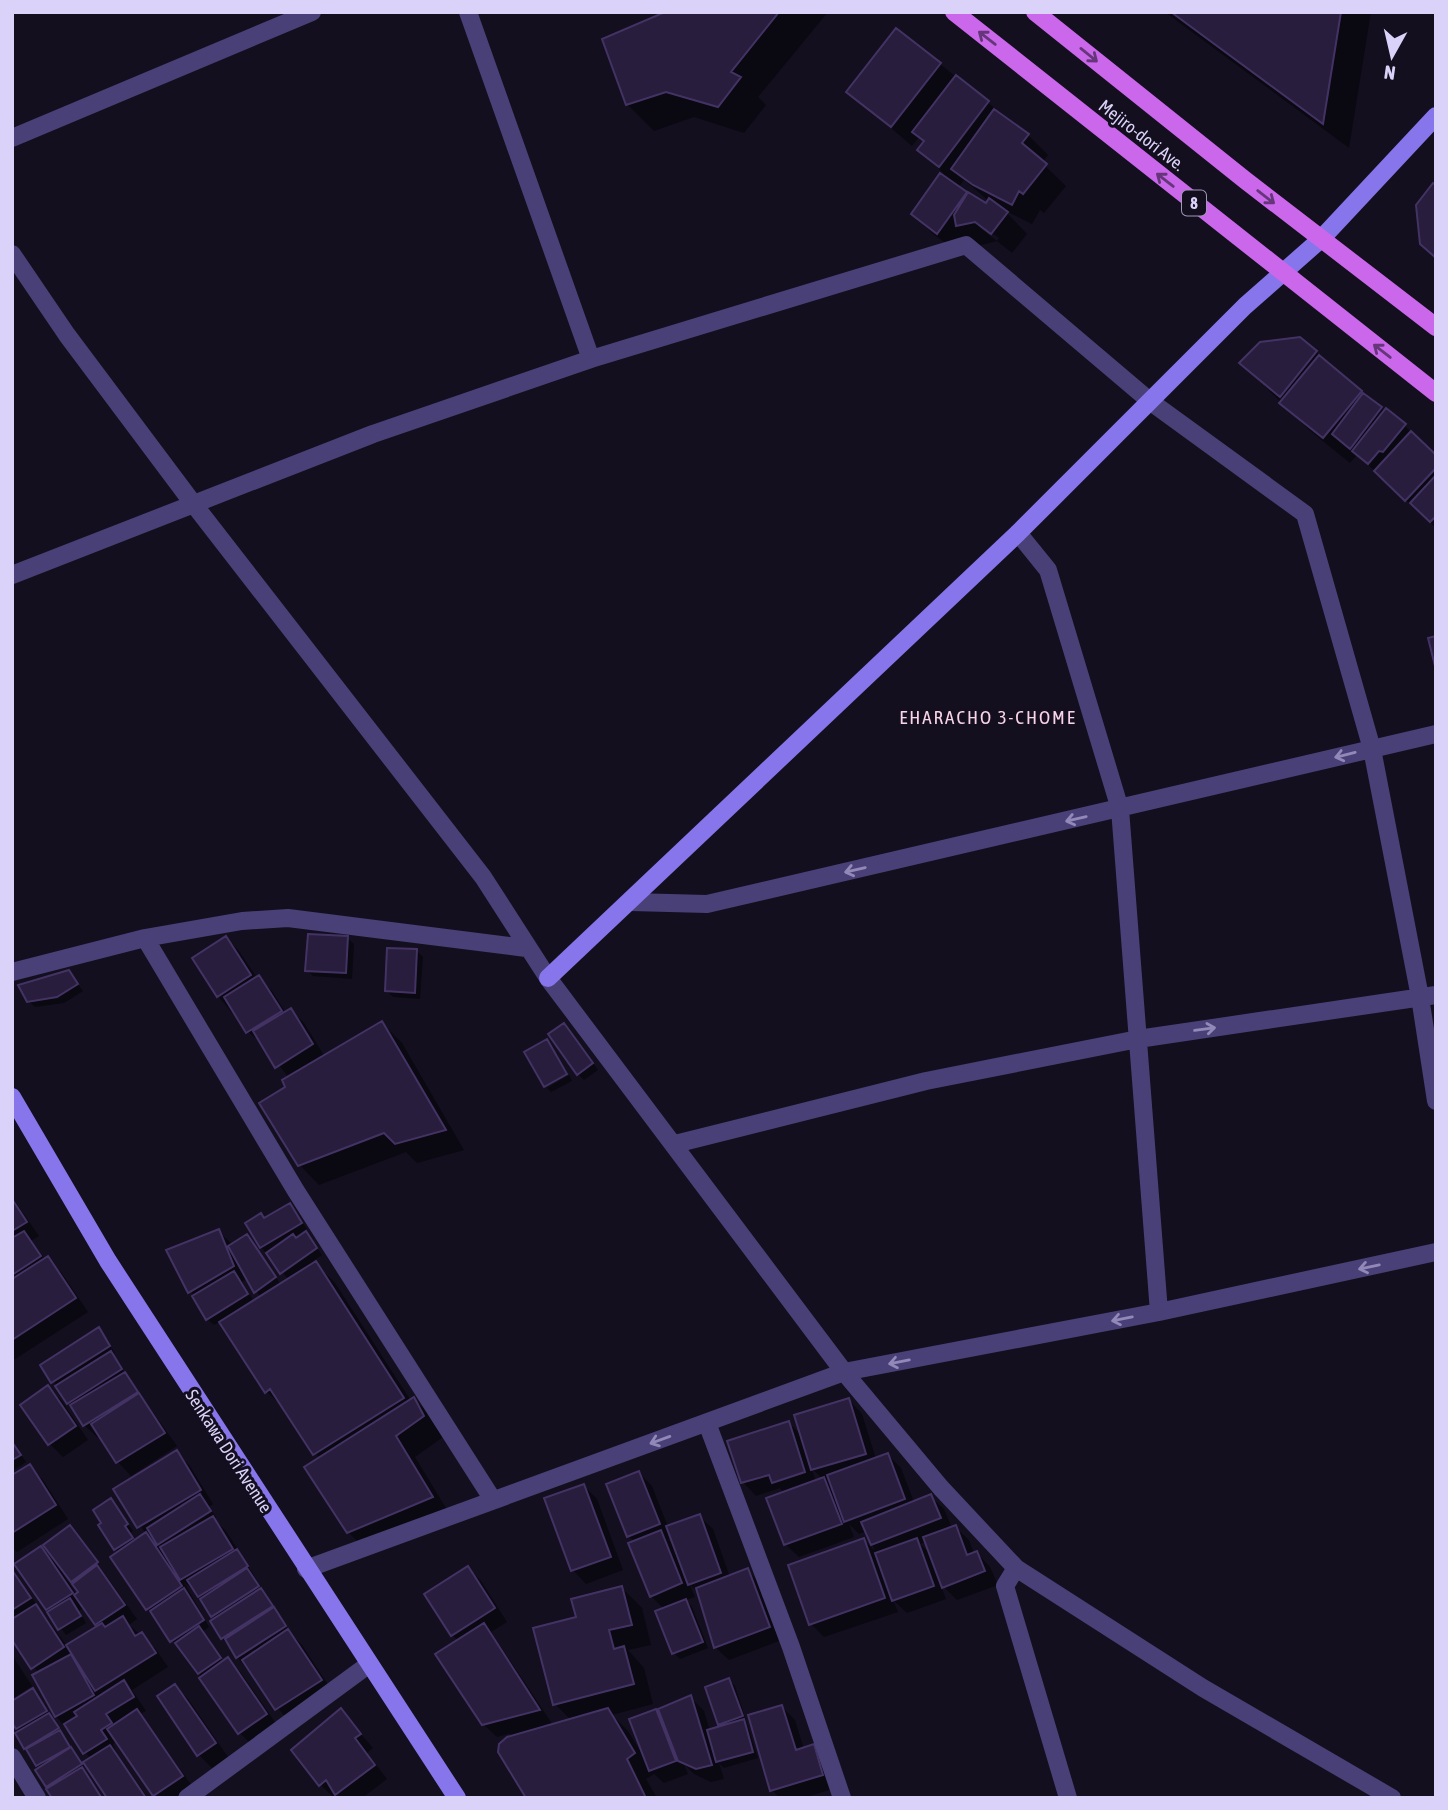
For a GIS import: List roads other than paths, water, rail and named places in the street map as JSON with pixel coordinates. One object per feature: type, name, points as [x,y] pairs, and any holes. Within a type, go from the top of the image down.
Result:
[{"type":"main road","name":"Mejiro-dori Ave.","points":[[954,12],[1436,393]]},
{"type":"main road","name":"Mejiro-dori Ave.","points":[[1035,12],[1436,327]]},
{"type":"street","points":[[12,138],[312,12]]},
{"type":"street","points":[[468,12],[591,359]]},
{"type":"street","points":[[548,978],[631,902],[866,674],[1018,533],[1245,306],[1321,239],[1436,116]]},
{"type":"street","points":[[12,575],[192,502],[373,434],[591,359],[966,244],[1151,402],[1306,514],[1372,748],[1428,996],[1436,1101]]},
{"type":"street","points":[[12,254],[66,335],[192,502],[483,877],[526,948],[548,978],[845,1372],[941,1488],[1016,1568],[1203,1688],[1392,1798]]},
{"type":"street","points":[[1018,533],[1048,570],[1120,809],[1159,1312]]},
{"type":"street","points":[[631,902],[707,904],[1436,734]]},
{"type":"street","points":[[12,972],[145,938],[242,921],[288,918],[526,948]]},
{"type":"street","points":[[145,938],[296,1191],[493,1500]]},
{"type":"street","points":[[675,1144],[926,1081],[1138,1039],[1428,996]]},
{"type":"street","name":"Senkawa Dori Avenue","points":[[12,1097],[108,1261],[368,1665],[457,1798]]},
{"type":"street","points":[[306,1569],[845,1372],[1159,1312],[1436,1252]]},
{"type":"street","points":[[707,1423],[792,1647],[842,1798]]},
{"type":"street","points":[[1016,1568],[1005,1586],[1068,1798]]},
{"type":"street","points":[[187,1798],[368,1665]]},
{"type":"street","points":[[12,1757],[37,1798]]},
{"type":"district","name":"EHARACHO 3-CHOME","points":[[988,717]]}]
